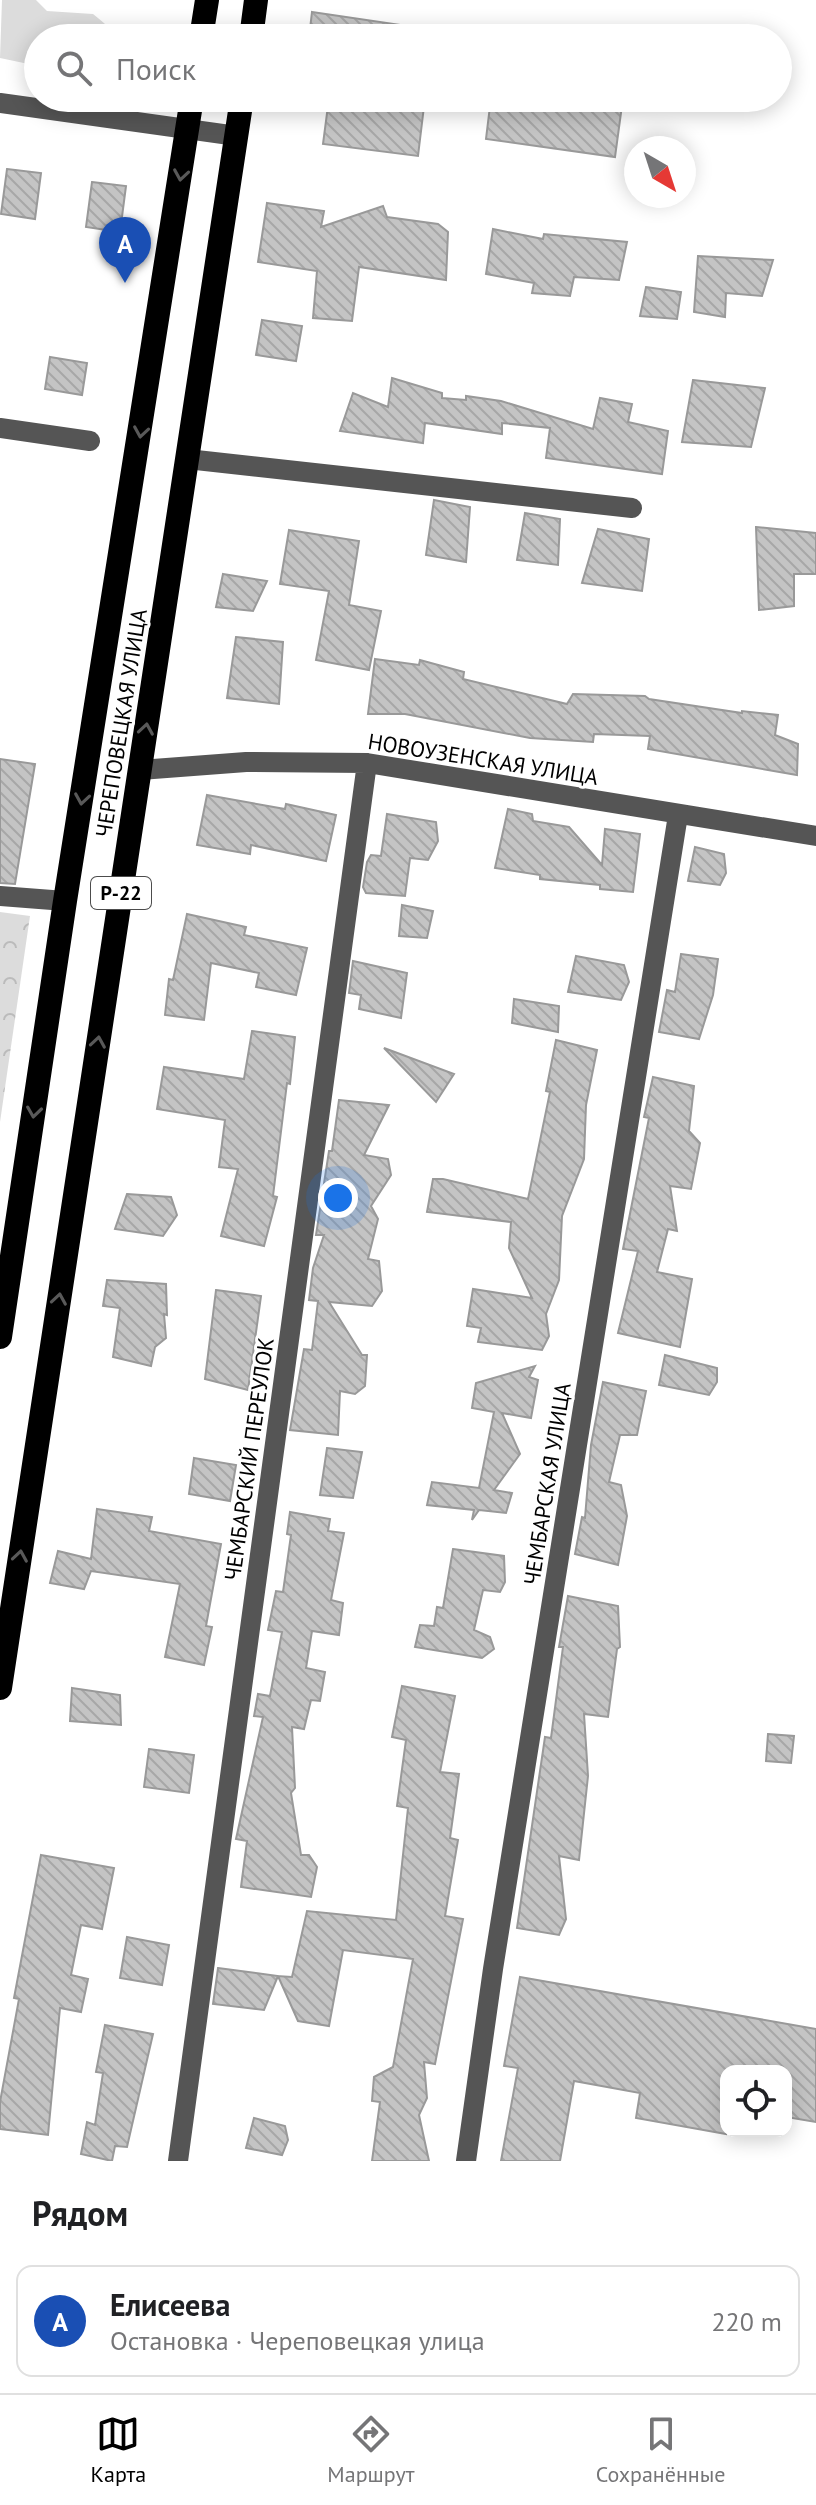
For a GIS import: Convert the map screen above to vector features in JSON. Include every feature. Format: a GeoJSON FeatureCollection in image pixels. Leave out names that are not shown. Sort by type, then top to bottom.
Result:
{"type":"FeatureCollection","features":[{"type":"Feature","properties":{"kind":"highway"},"geometry":{"type":"LineString","coordinates":[[203,24],[207,0]]}},
{"type":"Feature","properties":{"kind":"highway"},"geometry":{"type":"LineString","coordinates":[[253,24],[256,0]]}},
{"type":"Feature","properties":{"kind":"highway","name":"ЧЕРЕПОВЕЦКАЯ УЛИЦА"},"geometry":{"type":"LineString","coordinates":[[0,1337],[5,1269],[190,112]]}},
{"type":"Feature","properties":{"kind":"highway","name":"ЧЕРЕПОВЕЦКАЯ УЛИЦА"},"geometry":{"type":"LineString","coordinates":[[0,1688],[240,112]]}},
{"type":"Feature","properties":{"kind":"street"},"geometry":{"type":"LineString","coordinates":[[0,103],[24,106]]}},
{"type":"Feature","properties":{"kind":"street"},"geometry":{"type":"LineString","coordinates":[[65,112],[237,136]]}},
{"type":"Feature","properties":{"kind":"street"},"geometry":{"type":"LineString","coordinates":[[0,428],[90,441]]}},
{"type":"Feature","properties":{"kind":"street"},"geometry":{"type":"LineString","coordinates":[[187,459],[632,508]]}},
{"type":"Feature","properties":{"kind":"street","name":"НОВОУЗЕНСКАЯ УЛИЦА"},"geometry":{"type":"LineString","coordinates":[[140,770],[246,762],[367,763],[816,836]]}},
{"type":"Feature","properties":{"kind":"street","name":"ЧЕМБАРСКИЙ ПЕРЕУЛОК"},"geometry":{"type":"LineString","coordinates":[[178,2161],[367,763]]}},
{"type":"Feature","properties":{"kind":"street","name":"ЧЕМБАРСКАЯ УЛИЦА"},"geometry":{"type":"LineString","coordinates":[[466,2161],[495,1953],[678,815]]}},
{"type":"Feature","properties":{"kind":"street"},"geometry":{"type":"LineString","coordinates":[[0,896],[65,901]]}},
{"type":"Feature","properties":{"kind":"green space"},"geometry":{"type":"Polygon","coordinates":[[[2,0],[36,0],[47,11],[93,14],[105,24],[24,24],[24,63],[0,58],[2,0]]]}},
{"type":"Feature","properties":{"kind":"green space"},"geometry":{"type":"Polygon","coordinates":[[[0,912],[30,916],[0,1122],[0,912]]]}},
{"type":"Feature","properties":{"kind":"building"},"geometry":{"type":"Polygon","coordinates":[[[312,12],[394,24],[311,24],[312,12]]]}},
{"type":"Feature","properties":{"kind":"building"},"geometry":{"type":"Polygon","coordinates":[[[327,112],[423,112],[418,156],[323,144],[327,112]]]}},
{"type":"Feature","properties":{"kind":"building"},"geometry":{"type":"Polygon","coordinates":[[[489,112],[621,112],[615,157],[486,139],[489,112]]]}},
{"type":"Feature","properties":{"kind":"building"},"geometry":{"type":"Polygon","coordinates":[[[7,169],[41,173],[35,219],[1,214],[7,169]]]}},
{"type":"Feature","properties":{"kind":"building"},"geometry":{"type":"Polygon","coordinates":[[[92,182],[126,186],[120,232],[86,227],[92,182]]]}},
{"type":"Feature","properties":{"kind":"building"},"geometry":{"type":"Polygon","coordinates":[[[267,203],[324,211],[321,227],[383,206],[387,217],[438,224],[448,232],[446,280],[359,267],[352,321],[313,318],[317,271],[258,262],[267,203]]]}},
{"type":"Feature","properties":{"kind":"building"},"geometry":{"type":"Polygon","coordinates":[[[493,229],[543,239],[544,234],[627,242],[619,280],[574,277],[570,296],[532,293],[534,283],[486,274],[493,229]]]}},
{"type":"Feature","properties":{"kind":"building"},"geometry":{"type":"Polygon","coordinates":[[[698,256],[773,260],[762,296],[726,293],[725,317],[694,312],[698,256]]]}},
{"type":"Feature","properties":{"kind":"building"},"geometry":{"type":"Polygon","coordinates":[[[646,287],[681,292],[677,319],[640,316],[646,287]]]}},
{"type":"Feature","properties":{"kind":"building"},"geometry":{"type":"Polygon","coordinates":[[[262,320],[302,326],[296,361],[256,355],[262,320]]]}},
{"type":"Feature","properties":{"kind":"building"},"geometry":{"type":"Polygon","coordinates":[[[50,357],[87,363],[82,395],[45,389],[50,357]]]}},
{"type":"Feature","properties":{"kind":"building"},"geometry":{"type":"Polygon","coordinates":[[[392,378],[442,393],[442,398],[466,400],[466,396],[501,401],[593,429],[600,398],[632,404],[628,422],[668,431],[662,474],[546,458],[550,428],[502,423],[502,434],[425,423],[423,443],[340,431],[353,393],[388,407],[392,378]]]}},
{"type":"Feature","properties":{"kind":"building"},"geometry":{"type":"Polygon","coordinates":[[[693,380],[765,388],[751,447],[682,442],[693,380]]]}},
{"type":"Feature","properties":{"kind":"building"},"geometry":{"type":"Polygon","coordinates":[[[434,500],[470,507],[466,562],[426,555],[434,500]]]}},
{"type":"Feature","properties":{"kind":"building"},"geometry":{"type":"Polygon","coordinates":[[[525,513],[560,519],[558,565],[517,560],[525,513]]]}},
{"type":"Feature","properties":{"kind":"building"},"geometry":{"type":"Polygon","coordinates":[[[756,527],[816,533],[816,574],[794,574],[794,606],[759,610],[756,527]]]}},
{"type":"Feature","properties":{"kind":"building"},"geometry":{"type":"Polygon","coordinates":[[[598,529],[649,539],[642,591],[582,583],[598,529]]]}},
{"type":"Feature","properties":{"kind":"building"},"geometry":{"type":"Polygon","coordinates":[[[289,530],[359,541],[349,605],[381,611],[369,670],[316,660],[329,591],[280,584],[289,530]]]}},
{"type":"Feature","properties":{"kind":"building"},"geometry":{"type":"Polygon","coordinates":[[[223,574],[267,581],[253,611],[216,607],[223,574]]]}},
{"type":"Feature","properties":{"kind":"building"},"geometry":{"type":"Polygon","coordinates":[[[236,637],[283,642],[279,704],[227,698],[236,637]]]}},
{"type":"Feature","properties":{"kind":"building"},"geometry":{"type":"Polygon","coordinates":[[[375,659],[419,665],[420,660],[464,672],[463,679],[567,704],[573,694],[645,696],[742,713],[778,715],[775,735],[798,744],[797,775],[648,749],[650,736],[594,734],[593,742],[530,738],[405,714],[368,714],[375,659]]]}},
{"type":"Feature","properties":{"kind":"building"},"geometry":{"type":"Polygon","coordinates":[[[0,759],[35,764],[15,884],[0,883],[0,759]]]}},
{"type":"Feature","properties":{"kind":"building"},"geometry":{"type":"Polygon","coordinates":[[[207,795],[285,809],[286,804],[336,815],[326,861],[251,845],[250,854],[197,845],[207,795]]]}},
{"type":"Feature","properties":{"kind":"building"},"geometry":{"type":"Polygon","coordinates":[[[508,809],[532,814],[533,821],[569,827],[602,865],[605,829],[640,834],[633,892],[540,879],[540,875],[495,868],[508,809]]]}},
{"type":"Feature","properties":{"kind":"building"},"geometry":{"type":"Polygon","coordinates":[[[387,814],[436,822],[438,841],[428,860],[410,858],[405,896],[366,893],[363,887],[371,855],[381,856],[387,814]]]}},
{"type":"Feature","properties":{"kind":"building"},"geometry":{"type":"Polygon","coordinates":[[[695,847],[724,854],[726,873],[720,885],[688,881],[695,847]]]}},
{"type":"Feature","properties":{"kind":"building"},"geometry":{"type":"Polygon","coordinates":[[[402,905],[433,911],[427,938],[399,936],[402,905]]]}},
{"type":"Feature","properties":{"kind":"building"},"geometry":{"type":"Polygon","coordinates":[[[187,914],[246,927],[244,935],[307,948],[296,995],[256,987],[259,973],[211,963],[204,1020],[165,1015],[169,979],[173,980],[187,914]]]}},
{"type":"Feature","properties":{"kind":"building"},"geometry":{"type":"Polygon","coordinates":[[[681,954],[718,959],[713,995],[699,1039],[659,1032],[667,990],[675,992],[681,954]]]}},
{"type":"Feature","properties":{"kind":"building"},"geometry":{"type":"Polygon","coordinates":[[[576,956],[624,965],[629,982],[621,1000],[568,992],[576,956]]]}},
{"type":"Feature","properties":{"kind":"building"},"geometry":{"type":"Polygon","coordinates":[[[353,961],[407,973],[401,1018],[359,1009],[361,995],[349,993],[353,961]]]}},
{"type":"Feature","properties":{"kind":"building"},"geometry":{"type":"Polygon","coordinates":[[[514,999],[559,1006],[558,1032],[512,1023],[514,999]]]}},
{"type":"Feature","properties":{"kind":"building"},"geometry":{"type":"Polygon","coordinates":[[[252,1031],[295,1037],[273,1196],[277,1197],[264,1246],[221,1236],[238,1169],[219,1167],[225,1120],[157,1109],[164,1067],[244,1079],[252,1031]]]}},
{"type":"Feature","properties":{"kind":"building"},"geometry":{"type":"Polygon","coordinates":[[[556,1040],[597,1050],[586,1105],[584,1159],[562,1216],[559,1280],[546,1314],[549,1336],[542,1350],[478,1342],[481,1328],[467,1326],[473,1289],[532,1298],[509,1248],[511,1222],[427,1212],[433,1179],[528,1199],[550,1092],[546,1091],[556,1040]]]}},
{"type":"Feature","properties":{"kind":"building"},"geometry":{"type":"Polygon","coordinates":[[[384,1048],[454,1074],[436,1102],[384,1048]]]}},
{"type":"Feature","properties":{"kind":"building"},"geometry":{"type":"Polygon","coordinates":[[[653,1077],[694,1086],[689,1131],[700,1143],[691,1189],[670,1186],[677,1231],[668,1229],[657,1272],[692,1279],[680,1347],[618,1333],[638,1251],[623,1249],[649,1118],[644,1117],[653,1077]]]}},
{"type":"Feature","properties":{"kind":"building"},"geometry":{"type":"Polygon","coordinates":[[[339,1100],[389,1105],[364,1155],[388,1159],[391,1175],[371,1206],[378,1219],[368,1259],[379,1261],[382,1291],[372,1306],[329,1302],[362,1355],[367,1355],[365,1386],[355,1394],[340,1391],[338,1435],[290,1430],[304,1349],[312,1350],[318,1301],[309,1300],[313,1268],[324,1235],[316,1235],[339,1100]]]}},
{"type":"Feature","properties":{"kind":"building"},"geometry":{"type":"Polygon","coordinates":[[[127,1194],[171,1197],[177,1215],[163,1236],[115,1229],[127,1194]]]}},
{"type":"Feature","properties":{"kind":"building"},"geometry":{"type":"Polygon","coordinates":[[[107,1280],[166,1284],[166,1338],[155,1347],[151,1366],[113,1357],[120,1308],[103,1306],[107,1280]]]}},
{"type":"Feature","properties":{"kind":"building"},"geometry":{"type":"Polygon","coordinates":[[[216,1290],[261,1296],[248,1390],[205,1379],[216,1290]]]}},
{"type":"Feature","properties":{"kind":"building"},"geometry":{"type":"Polygon","coordinates":[[[665,1355],[717,1368],[717,1382],[709,1395],[659,1385],[665,1355]]]}},
{"type":"Feature","properties":{"kind":"building"},"geometry":{"type":"Polygon","coordinates":[[[535,1366],[529,1377],[538,1380],[531,1418],[502,1413],[520,1454],[494,1490],[512,1493],[506,1513],[479,1510],[472,1520],[474,1510],[427,1505],[432,1482],[479,1488],[494,1412],[472,1408],[476,1383],[535,1366]]]}},
{"type":"Feature","properties":{"kind":"building"},"geometry":{"type":"Polygon","coordinates":[[[603,1382],[646,1391],[637,1435],[620,1435],[609,1482],[621,1485],[627,1516],[618,1565],[575,1554],[582,1517],[585,1518],[591,1445],[603,1382]]]}},
{"type":"Feature","properties":{"kind":"building"},"geometry":{"type":"Polygon","coordinates":[[[327,1448],[362,1452],[353,1498],[320,1495],[327,1448]]]}},
{"type":"Feature","properties":{"kind":"building"},"geometry":{"type":"Polygon","coordinates":[[[194,1458],[236,1465],[230,1501],[189,1494],[194,1458]]]}},
{"type":"Feature","properties":{"kind":"building"},"geometry":{"type":"Polygon","coordinates":[[[97,1509],[152,1517],[149,1531],[221,1544],[206,1626],[212,1627],[204,1665],[165,1657],[180,1584],[91,1571],[84,1589],[50,1583],[58,1551],[91,1559],[97,1509]]]}},
{"type":"Feature","properties":{"kind":"building"},"geometry":{"type":"Polygon","coordinates":[[[290,1512],[330,1519],[328,1531],[344,1533],[331,1600],[343,1603],[339,1635],[312,1631],[306,1668],[325,1672],[320,1701],[311,1700],[304,1729],[292,1727],[295,1788],[291,1793],[301,1855],[309,1855],[317,1867],[311,1897],[241,1887],[247,1841],[236,1839],[263,1717],[254,1716],[258,1694],[270,1696],[282,1632],[268,1630],[276,1591],[283,1592],[291,1535],[287,1534],[290,1512]]]}},
{"type":"Feature","properties":{"kind":"building"},"geometry":{"type":"Polygon","coordinates":[[[453,1549],[504,1556],[505,1582],[500,1592],[483,1590],[474,1630],[490,1637],[494,1649],[482,1658],[415,1647],[420,1625],[434,1626],[437,1607],[443,1608],[453,1549]]]}},
{"type":"Feature","properties":{"kind":"building"},"geometry":{"type":"Polygon","coordinates":[[[568,1596],[618,1606],[620,1647],[617,1649],[608,1717],[584,1714],[588,1776],[579,1860],[559,1856],[566,1919],[559,1935],[517,1928],[545,1737],[551,1738],[563,1647],[559,1647],[568,1596]]]}},
{"type":"Feature","properties":{"kind":"building"},"geometry":{"type":"Polygon","coordinates":[[[402,1686],[455,1696],[440,1772],[459,1774],[450,1838],[458,1840],[445,1916],[463,1919],[435,2064],[424,2062],[427,2098],[419,2115],[429,2161],[372,2161],[380,2102],[372,2101],[374,2077],[393,2067],[413,1959],[343,1950],[329,2026],[298,2021],[278,1976],[292,1977],[307,1911],[396,1920],[408,1808],[397,1806],[406,1740],[392,1737],[402,1686]]]}},
{"type":"Feature","properties":{"kind":"building"},"geometry":{"type":"Polygon","coordinates":[[[72,1688],[120,1695],[121,1725],[70,1721],[72,1688]]]}},
{"type":"Feature","properties":{"kind":"building"},"geometry":{"type":"Polygon","coordinates":[[[768,1734],[794,1736],[791,1763],[766,1761],[768,1734]]]}},
{"type":"Feature","properties":{"kind":"building"},"geometry":{"type":"Polygon","coordinates":[[[149,1749],[194,1755],[189,1793],[144,1787],[149,1749]]]}},
{"type":"Feature","properties":{"kind":"building"},"geometry":{"type":"Polygon","coordinates":[[[41,1855],[114,1868],[102,1929],[81,1925],[71,1975],[88,1979],[81,2012],[60,2008],[48,2135],[0,2129],[0,2102],[19,1999],[14,1998],[41,1855]]]}},
{"type":"Feature","properties":{"kind":"building"},"geometry":{"type":"Polygon","coordinates":[[[127,1937],[169,1945],[162,1985],[120,1978],[127,1937]]]}},
{"type":"Feature","properties":{"kind":"building"},"geometry":{"type":"Polygon","coordinates":[[[218,1968],[278,1976],[264,2010],[213,2004],[218,1968]]]}},
{"type":"Feature","properties":{"kind":"building"},"geometry":{"type":"Polygon","coordinates":[[[520,1977],[816,2029],[816,2122],[792,2118],[792,2065],[720,2065],[720,2133],[636,2118],[640,2093],[574,2081],[560,2161],[501,2161],[518,2068],[504,2066],[520,1977]]]}},
{"type":"Feature","properties":{"kind":"building"},"geometry":{"type":"Polygon","coordinates":[[[105,2025],[153,2034],[127,2147],[115,2146],[112,2161],[81,2154],[87,2122],[95,2125],[103,2073],[96,2072],[105,2025]]]}},
{"type":"Feature","properties":{"kind":"building"},"geometry":{"type":"Polygon","coordinates":[[[254,2118],[285,2126],[288,2140],[282,2155],[246,2148],[254,2118]]]}},
{"type":"Feature","properties":{"kind":"place","name":"Елисеева"},"geometry":{"type":"Point","coordinates":[125,283]}}]}
